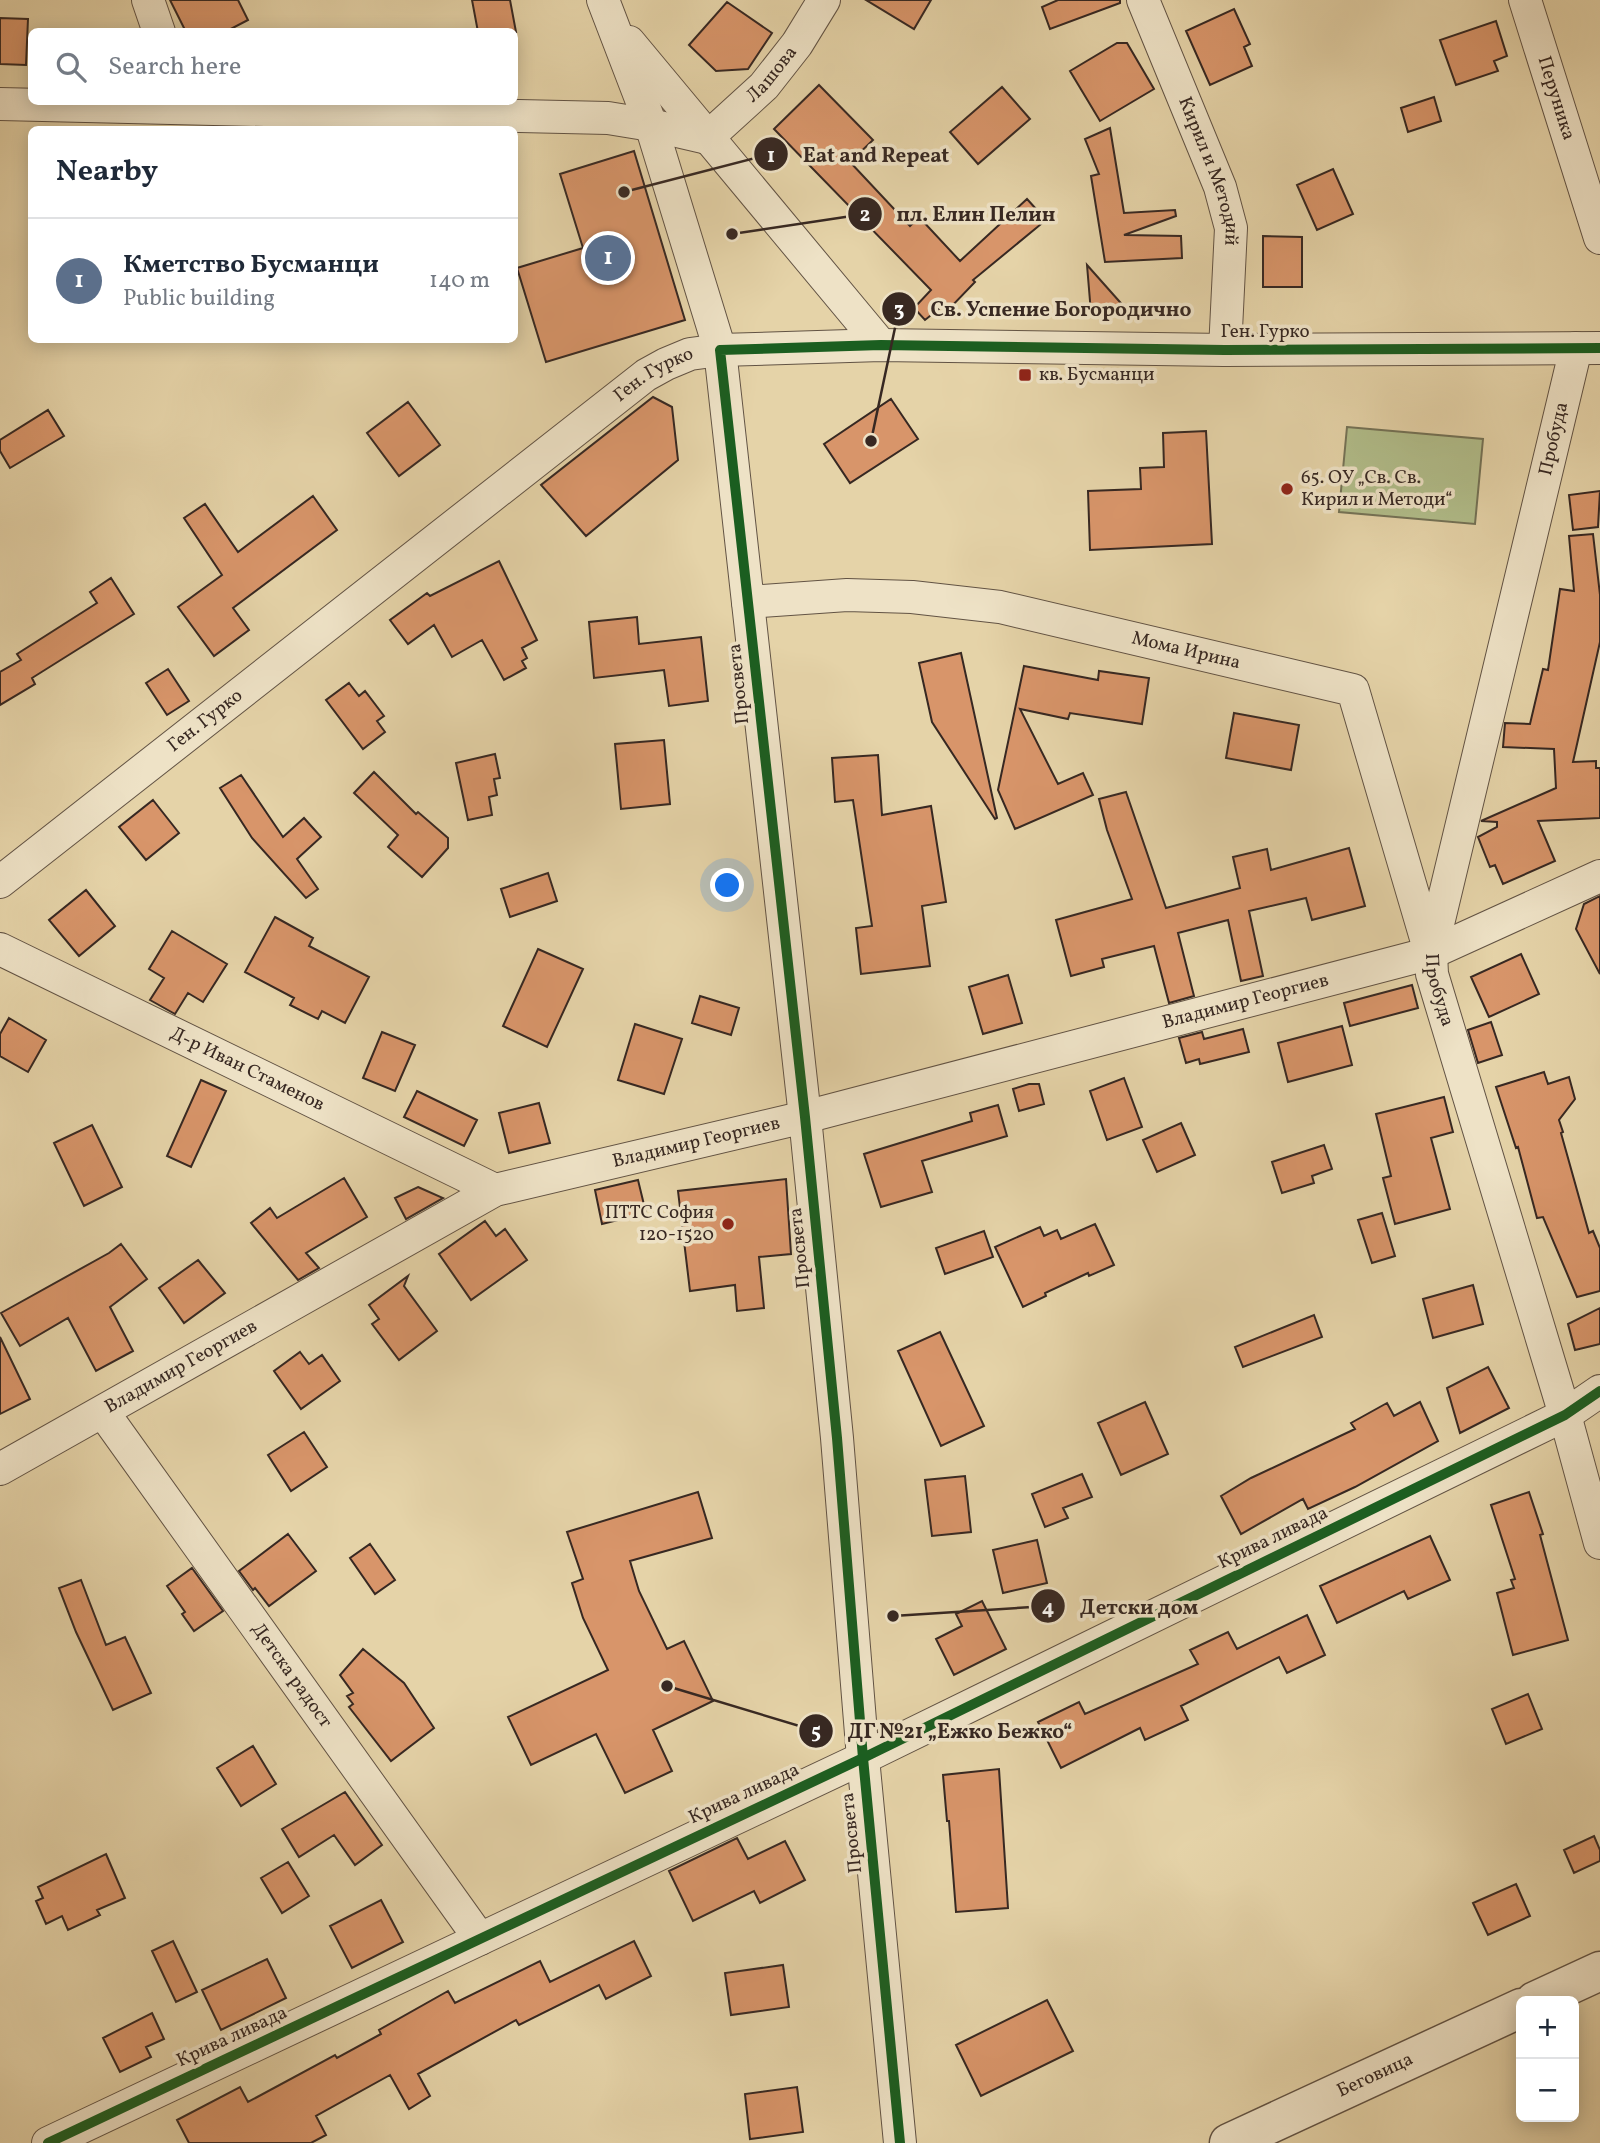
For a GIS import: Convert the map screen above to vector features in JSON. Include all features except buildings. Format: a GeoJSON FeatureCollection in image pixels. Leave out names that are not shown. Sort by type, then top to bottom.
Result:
{"type":"FeatureCollection","features":[{"type":"Feature","properties":{"kind":"street"},"geometry":{"type":"LineString","coordinates":[[148,0],[158,28]]}},
{"type":"Feature","properties":{"kind":"street","name":"Лашова"},"geometry":{"type":"LineString","coordinates":[[708,138],[764,86],[797,44],[824,0]]}},
{"type":"Feature","properties":{"kind":"street","name":"Кирил и Методий"},"geometry":{"type":"LineString","coordinates":[[1143,0],[1220,187],[1231,228],[1225,349]]}},
{"type":"Feature","properties":{"kind":"street","name":"Перуника"},"geometry":{"type":"LineString","coordinates":[[1525,0],[1600,238]]}},
{"type":"Feature","properties":{"kind":"street"},"geometry":{"type":"LineString","coordinates":[[607,10],[708,138],[881,345]]}},
{"type":"Feature","properties":{"kind":"street","name":"Просвета"},"geometry":{"type":"LineString","coordinates":[[607,10],[651,125],[720,351],[805,1117],[837,1438],[863,1758],[900,2143]]}},
{"type":"Feature","properties":{"kind":"street"},"geometry":{"type":"LineString","coordinates":[[0,104],[28,104]]}},
{"type":"Feature","properties":{"kind":"street"},"geometry":{"type":"LineString","coordinates":[[185,105],[608,118],[708,138]]}},
{"type":"Feature","properties":{"kind":"street","name":"Ген. Гурко"},"geometry":{"type":"LineString","coordinates":[[0,882],[646,375],[690,354],[881,345],[1225,349],[1588,348]]}},
{"type":"Feature","properties":{"kind":"street","name":"Пробуда"},"geometry":{"type":"LineString","coordinates":[[1588,348],[1431,953],[1432,975],[1565,1415],[1600,1543]]}},
{"type":"Feature","properties":{"kind":"street","name":"Мома Ирина"},"geometry":{"type":"LineString","coordinates":[[748,602],[847,595],[912,597],[1000,607],[1353,690],[1431,953]]}},
{"type":"Feature","properties":{"kind":"street","name":"Владимир Георгиев"},"geometry":{"type":"LineString","coordinates":[[0,1469],[495,1190],[805,1117],[1431,953],[1600,876]]}},
{"type":"Feature","properties":{"kind":"street","name":"Д-р Иван Стаменов"},"geometry":{"type":"LineString","coordinates":[[0,949],[495,1190]]}},
{"type":"Feature","properties":{"kind":"street","name":"Крива ливада"},"geometry":{"type":"LineString","coordinates":[[48,2143],[863,1758],[1565,1415],[1600,1391]]}},
{"type":"Feature","properties":{"kind":"street","name":"Детска радост"},"geometry":{"type":"LineString","coordinates":[[103,1412],[480,1939]]}},
{"type":"Feature","properties":{"kind":"street"},"geometry":{"type":"LineString","coordinates":[[1546,1996],[1600,1971]]}},
{"type":"Feature","properties":{"kind":"street","name":"Беговица"},"geometry":{"type":"LineString","coordinates":[[1229,2143],[1516,2010]]}},
{"type":"Feature","properties":{"kind":"green space"},"geometry":{"type":"Polygon","coordinates":[[[1347,427],[1483,439],[1475,524],[1339,512],[1347,427]]]}},
{"type":"Feature","properties":{"kind":"cycle path"},"geometry":{"type":"LineString","coordinates":[[900,2143],[863,1758],[837,1438],[805,1117],[720,350],[881,345],[1225,350],[1600,348]]}},
{"type":"Feature","properties":{"kind":"cycle path"},"geometry":{"type":"LineString","coordinates":[[48,2143],[863,1758],[1565,1415],[1600,1391]]}},
{"type":"Feature","properties":{"kind":"place","name":"Eat and Repeat"},"geometry":{"type":"Point","coordinates":[624,192]}},
{"type":"Feature","properties":{"kind":"place","name":"пл. Елин Пелин"},"geometry":{"type":"Point","coordinates":[732,234]}},
{"type":"Feature","properties":{"kind":"place","name":"Кметство Бусманци"},"geometry":{"type":"Point","coordinates":[608,258]}},
{"type":"Feature","properties":{"kind":"place","name":"кв. Бусманци"},"geometry":{"type":"Point","coordinates":[1025,375]}},
{"type":"Feature","properties":{"kind":"place","name":"Св. Успение Богородично"},"geometry":{"type":"Point","coordinates":[871,441]}},
{"type":"Feature","properties":{"kind":"place","name":"65. ОУ „Св. Св. Кирил и Методи“"},"geometry":{"type":"Point","coordinates":[1287,489]}},
{"type":"Feature","properties":{"kind":"place","name":"ПТТС София 120-1520"},"geometry":{"type":"Point","coordinates":[728,1224]}},
{"type":"Feature","properties":{"kind":"place","name":"Детски дом"},"geometry":{"type":"Point","coordinates":[893,1616]}},
{"type":"Feature","properties":{"kind":"place","name":"ДГ №21 „Ежко Бежко“"},"geometry":{"type":"Point","coordinates":[667,1686]}}]}
